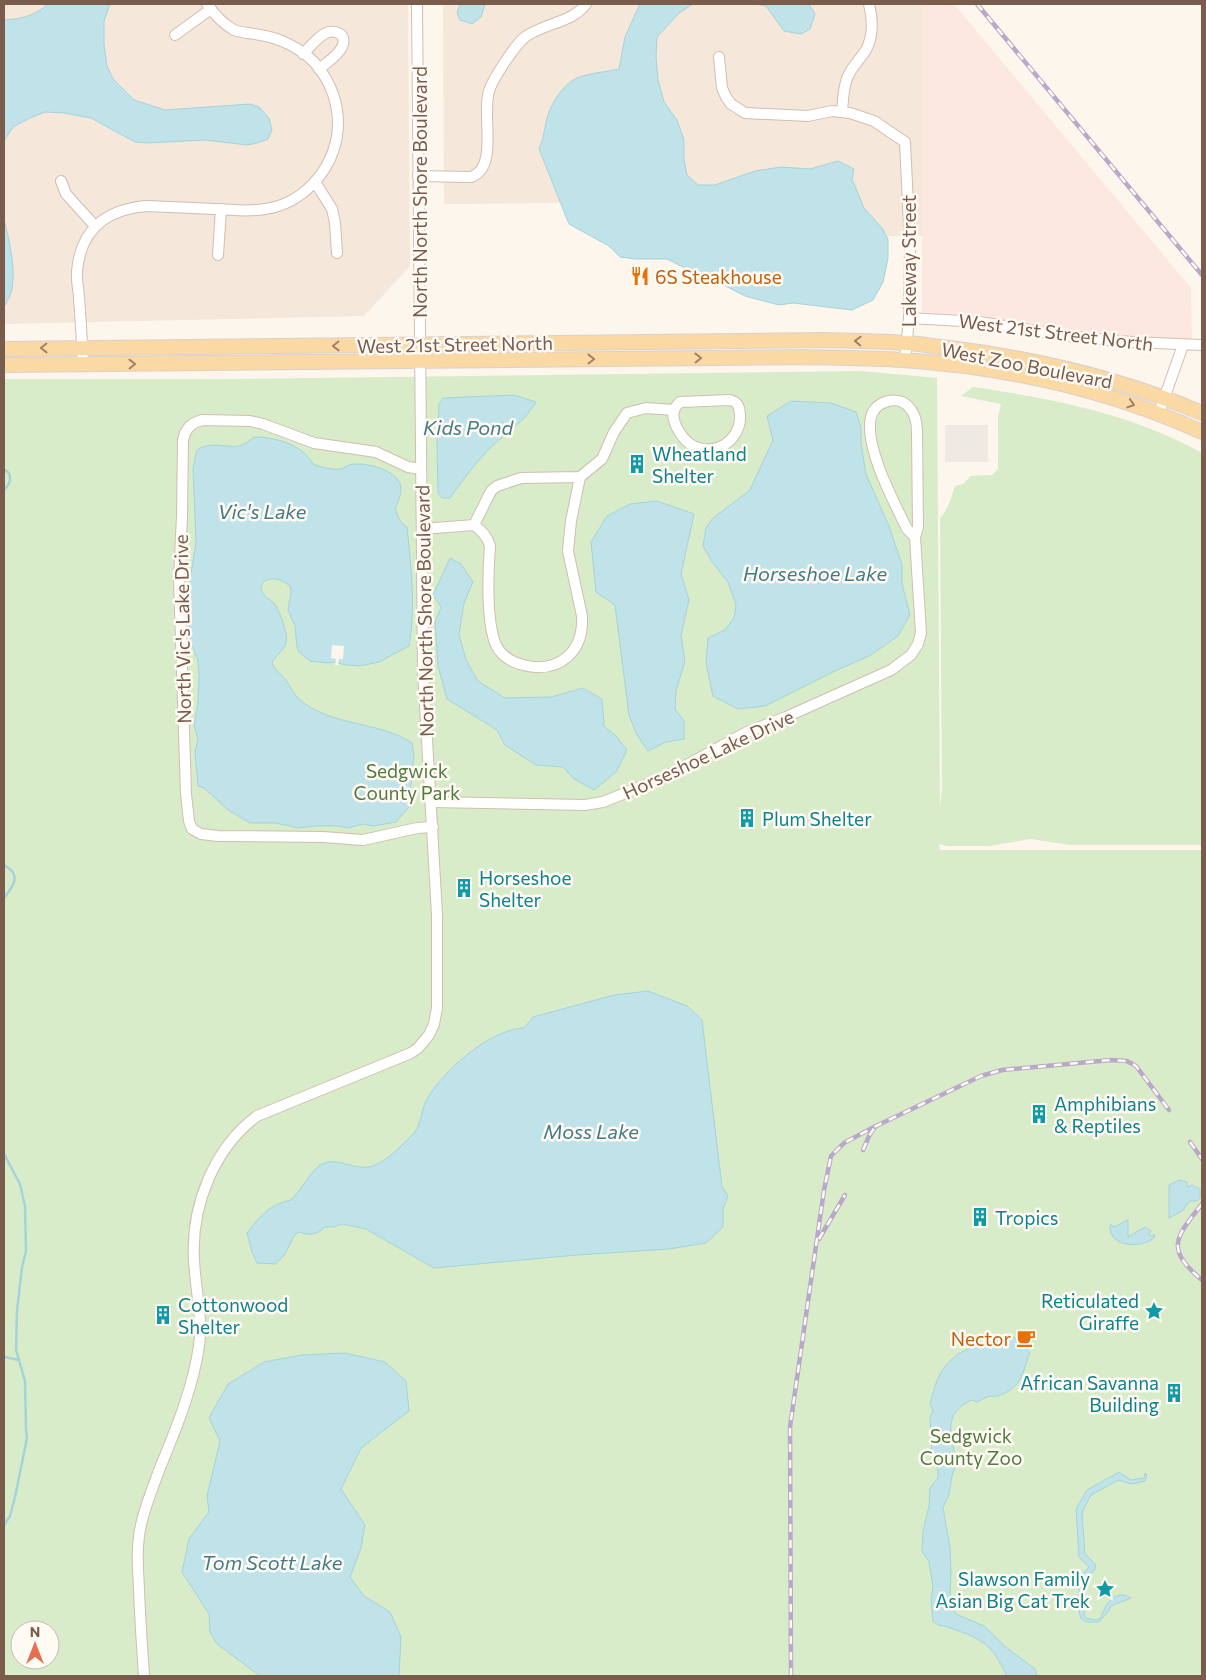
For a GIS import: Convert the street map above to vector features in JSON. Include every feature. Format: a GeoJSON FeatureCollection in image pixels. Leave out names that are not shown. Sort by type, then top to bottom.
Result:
{"type":"FeatureCollection","features":[{"type":"Feature","properties":{"kind":"main road","name":"West 21st Street North"},"geometry":{"type":"LineString","coordinates":[[5,349],[816,340],[907,343]]}},
{"type":"Feature","properties":{"kind":"main road","name":"West Zoo Boulevard"},"geometry":{"type":"LineString","coordinates":[[907,343],[983,352],[1114,380],[1165,397],[1202,413]]}},
{"type":"Feature","properties":{"kind":"main road","name":"West 21st Street North"},"geometry":{"type":"LineString","coordinates":[[5,365],[804,357],[905,360]]}},
{"type":"Feature","properties":{"kind":"main road","name":"West Zoo Boulevard"},"geometry":{"type":"LineString","coordinates":[[905,360],[994,371],[1094,392],[1159,413],[1202,432]]}},
{"type":"Feature","properties":{"kind":"street","name":"North North Shore Boulevard"},"geometry":{"type":"LineString","coordinates":[[144,1676],[137,1558],[139,1536],[147,1504],[181,1416],[199,1346],[194,1241],[199,1212],[207,1185],[217,1162],[229,1142],[257,1116],[404,1057],[418,1048],[429,1035],[434,1024],[437,1008],[437,915],[423,670],[417,4]]}},
{"type":"Feature","properties":{"kind":"street"},"geometry":{"type":"LineString","coordinates":[[418,176],[471,177],[478,175],[487,157],[487,98],[490,87],[515,48],[525,37],[537,30],[573,16],[586,4]]}},
{"type":"Feature","properties":{"kind":"street"},"geometry":{"type":"LineString","coordinates":[[719,56],[722,88],[726,97],[737,109],[745,113],[808,116],[832,111],[842,112],[845,83],[848,75],[870,40],[872,20],[869,4]]}},
{"type":"Feature","properties":{"kind":"street"},"geometry":{"type":"LineString","coordinates":[[83,364],[77,274],[83,244],[95,226],[119,211],[133,207],[247,211],[278,206],[300,194],[315,182],[324,170],[336,142],[337,107],[332,91],[319,69],[303,54],[280,40],[236,30],[214,14],[209,6],[175,35]]}},
{"type":"Feature","properties":{"kind":"street"},"geometry":{"type":"LineString","coordinates":[[303,54],[325,33],[335,31],[340,33],[343,38],[342,47],[319,69]]}},
{"type":"Feature","properties":{"kind":"street","name":"Lakeway Street"},"geometry":{"type":"LineString","coordinates":[[842,112],[874,121],[905,142],[910,247],[909,318],[905,360]]}},
{"type":"Feature","properties":{"kind":"street"},"geometry":{"type":"LineString","coordinates":[[61,180],[66,194],[95,226]]}},
{"type":"Feature","properties":{"kind":"street"},"geometry":{"type":"LineString","coordinates":[[315,182],[332,209],[337,253]]}},
{"type":"Feature","properties":{"kind":"street"},"geometry":{"type":"LineString","coordinates":[[218,255],[221,210]]}},
{"type":"Feature","properties":{"kind":"street","name":"West 21st Street North"},"geometry":{"type":"LineString","coordinates":[[909,318],[980,322],[1075,337],[1202,345]]}},
{"type":"Feature","properties":{"kind":"street"},"geometry":{"type":"LineString","coordinates":[[1159,413],[1183,345]]}},
{"type":"Feature","properties":{"kind":"street"},"geometry":{"type":"LineString","coordinates":[[730,400],[739,405],[740,424],[737,433],[726,444],[703,449],[688,443],[683,437],[673,416],[674,410],[680,402],[730,400]]}},
{"type":"Feature","properties":{"kind":"street"},"geometry":{"type":"LineString","coordinates":[[891,400],[908,406],[913,412],[917,423],[918,528],[914,537],[907,529],[879,470],[873,443],[871,423],[874,410],[884,402],[891,400]]}},
{"type":"Feature","properties":{"kind":"street"},"geometry":{"type":"LineString","coordinates":[[474,524],[491,491],[497,486],[520,478],[580,477],[602,459],[614,432],[627,413],[646,408],[674,410]]}},
{"type":"Feature","properties":{"kind":"street","name":"North Vic's Lake Drive"},"geometry":{"type":"LineString","coordinates":[[421,469],[408,467],[376,452],[314,443],[250,421],[202,420],[194,423],[189,427],[183,440],[182,516],[178,578],[186,794],[189,821],[192,829],[201,834],[218,836],[323,837],[363,840],[417,828],[433,827]]}},
{"type":"Feature","properties":{"kind":"street"},"geometry":{"type":"LineString","coordinates":[[422,529],[474,524],[482,531],[488,538],[490,546],[489,605],[496,646],[503,655],[515,663],[550,667],[560,663],[576,647],[581,636],[582,616],[568,551],[571,521],[580,477]]}},
{"type":"Feature","properties":{"kind":"street","name":"Horseshoe Lake Drive"},"geometry":{"type":"LineString","coordinates":[[432,802],[575,805],[603,802],[663,778],[747,732],[786,718],[891,670],[911,655],[918,644],[921,633],[914,537]]}},
{"type":"Feature","properties":{"kind":"shaded area"},"geometry":{"type":"Polygon","coordinates":[[[4,4],[408,4],[410,266],[364,316],[4,324],[4,4]]]}},
{"type":"Feature","properties":{"kind":"shaded area"},"geometry":{"type":"Polygon","coordinates":[[[443,4],[922,4],[922,236],[762,237],[560,203],[444,204],[443,4]]]}},
{"type":"Feature","properties":{"kind":"shaded area"},"geometry":{"type":"Polygon","coordinates":[[[922,4],[954,4],[1191,288],[1192,339],[1090,334],[980,316],[922,312],[922,4]]]}},
{"type":"Feature","properties":{"kind":"shaded area"},"geometry":{"type":"Polygon","coordinates":[[[945,425],[988,425],[988,462],[945,462],[945,425]]]}},
{"type":"Feature","properties":{"kind":"green space","name":"Sedgwick County Park"},"geometry":{"type":"Polygon","coordinates":[[[861,371],[937,378],[940,809],[942,788],[940,518],[948,506],[955,486],[963,484],[971,476],[992,475],[998,469],[998,417],[1001,404],[961,396],[973,387],[1062,402],[1091,409],[1148,428],[1176,439],[1202,453],[1202,845],[1070,845],[1031,839],[989,846],[948,846],[939,844],[940,850],[1202,850],[1202,1676],[4,1676],[4,379],[242,379],[861,371]]]}},
{"type":"Feature","properties":{"kind":"water"},"geometry":{"type":"Polygon","coordinates":[[[48,4],[110,4],[104,21],[104,44],[107,66],[113,79],[134,100],[165,110],[250,104],[259,107],[269,118],[272,130],[268,139],[247,145],[205,140],[135,142],[91,118],[45,112],[13,127],[4,141],[4,20],[28,16],[48,4]]]}},
{"type":"Feature","properties":{"kind":"water"},"geometry":{"type":"Polygon","coordinates":[[[460,4],[485,4],[481,17],[472,24],[460,20],[457,13],[460,4]]]}},
{"type":"Feature","properties":{"kind":"water"},"geometry":{"type":"Polygon","coordinates":[[[640,4],[693,4],[679,13],[657,37],[656,56],[658,80],[664,102],[677,120],[684,140],[684,160],[687,175],[698,185],[715,185],[755,171],[781,167],[810,169],[838,161],[854,169],[852,179],[864,208],[882,228],[888,239],[888,258],[883,282],[873,300],[852,310],[793,303],[779,305],[745,296],[667,259],[620,257],[609,246],[569,224],[539,149],[547,118],[558,95],[572,81],[587,75],[619,69],[625,37],[640,4]]]}},
{"type":"Feature","properties":{"kind":"water"},"geometry":{"type":"Polygon","coordinates":[[[756,4],[809,4],[815,14],[810,29],[801,34],[784,31],[766,6],[756,4]]]}},
{"type":"Feature","properties":{"kind":"water"},"geometry":{"type":"Polygon","coordinates":[[[4,219],[12,256],[13,285],[4,307],[4,219]]]}},
{"type":"Feature","properties":{"kind":"water","name":"Kids Pond"},"geometry":{"type":"Polygon","coordinates":[[[514,395],[536,402],[521,421],[481,458],[450,498],[442,498],[438,493],[437,444],[439,404],[443,398],[514,395]]]}},
{"type":"Feature","properties":{"kind":"water","name":"Horseshoe Lake"},"geometry":{"type":"Polygon","coordinates":[[[791,401],[831,403],[856,412],[861,428],[861,443],[866,474],[889,526],[902,565],[902,584],[910,615],[898,636],[871,655],[765,706],[738,709],[713,696],[706,663],[708,638],[725,630],[734,618],[736,605],[728,582],[712,562],[703,546],[706,528],[712,519],[750,490],[773,440],[767,416],[791,401]]]}},
{"type":"Feature","properties":{"kind":"water","name":"Vic's Lake"},"geometry":{"type":"Polygon","coordinates":[[[254,437],[271,438],[287,443],[302,451],[313,464],[326,468],[340,469],[354,464],[376,467],[391,473],[400,483],[401,492],[395,509],[400,521],[407,527],[412,586],[409,646],[379,662],[360,666],[310,661],[299,652],[297,647],[295,626],[288,610],[290,586],[274,579],[263,582],[261,588],[264,595],[273,602],[278,610],[287,639],[282,651],[272,662],[297,697],[326,715],[385,731],[412,743],[414,754],[409,807],[396,822],[373,826],[363,824],[348,828],[316,826],[298,828],[276,823],[250,823],[228,810],[204,788],[198,786],[195,752],[198,739],[194,725],[198,704],[199,676],[198,661],[190,639],[188,594],[196,542],[193,468],[197,450],[210,445],[239,446],[254,437]]]}},
{"type":"Feature","properties":{"kind":"water","name":"Horseshoe Lake"},"geometry":{"type":"Polygon","coordinates":[[[657,501],[694,514],[681,574],[689,600],[681,636],[685,661],[676,691],[675,709],[684,721],[684,739],[666,742],[648,751],[636,733],[629,715],[615,605],[596,592],[591,542],[607,516],[630,504],[657,501]]]}},
{"type":"Feature","properties":{"kind":"water"},"geometry":{"type":"Polygon","coordinates":[[[450,558],[461,564],[473,582],[464,603],[459,634],[466,660],[478,681],[505,698],[551,697],[583,688],[602,699],[604,726],[616,736],[627,750],[616,772],[594,790],[574,779],[563,767],[536,765],[505,745],[497,730],[447,699],[438,666],[435,622],[441,607],[433,595],[450,558]]]}},
{"type":"Feature","properties":{"kind":"water","name":"Moss Lake"},"geometry":{"type":"Polygon","coordinates":[[[648,991],[687,1006],[702,1020],[722,1187],[728,1196],[723,1209],[723,1227],[706,1243],[669,1249],[434,1268],[366,1229],[342,1224],[334,1227],[325,1227],[313,1234],[299,1232],[294,1236],[285,1254],[276,1264],[257,1263],[247,1233],[261,1217],[271,1208],[291,1200],[320,1165],[338,1162],[368,1167],[387,1158],[414,1133],[420,1122],[426,1101],[443,1078],[455,1065],[482,1044],[511,1030],[524,1028],[533,1017],[614,995],[648,991]]]}},
{"type":"Feature","properties":{"kind":"water"},"geometry":{"type":"Polygon","coordinates":[[[1179,1180],[1187,1182],[1187,1187],[1192,1185],[1200,1189],[1200,1198],[1197,1201],[1190,1201],[1182,1211],[1169,1218],[1169,1185],[1179,1180]]]}},
{"type":"Feature","properties":{"kind":"water"},"geometry":{"type":"Polygon","coordinates":[[[1128,1220],[1128,1237],[1145,1227],[1151,1231],[1149,1234],[1153,1237],[1154,1234],[1155,1237],[1135,1245],[1115,1239],[1111,1233],[1111,1224],[1114,1227],[1128,1220]]]}},
{"type":"Feature","properties":{"kind":"water"},"geometry":{"type":"Polygon","coordinates":[[[1014,1337],[1030,1353],[1018,1383],[1001,1395],[989,1396],[977,1402],[972,1400],[957,1410],[953,1417],[951,1431],[955,1456],[958,1459],[952,1476],[949,1494],[943,1508],[950,1547],[951,1607],[956,1614],[984,1626],[1007,1648],[1035,1669],[1037,1676],[1007,1676],[996,1657],[986,1645],[971,1636],[939,1625],[933,1621],[931,1599],[933,1586],[929,1562],[922,1551],[923,1531],[929,1506],[930,1488],[938,1478],[935,1460],[932,1457],[930,1417],[933,1410],[930,1404],[938,1377],[947,1364],[963,1351],[982,1344],[1014,1337]]]}},
{"type":"Feature","properties":{"kind":"water","name":"Tom Scott Lake"},"geometry":{"type":"Polygon","coordinates":[[[345,1353],[385,1362],[406,1381],[409,1411],[361,1448],[341,1489],[365,1525],[361,1548],[350,1577],[364,1596],[390,1612],[401,1637],[399,1676],[260,1676],[217,1644],[210,1632],[209,1614],[182,1572],[189,1539],[209,1512],[207,1496],[220,1441],[209,1418],[228,1384],[264,1362],[302,1355],[345,1353]]]}},
{"type":"Feature","properties":{"kind":"water"},"geometry":{"type":"Polygon","coordinates":[[[1119,1472],[1131,1480],[1144,1478],[1145,1473],[1147,1475],[1145,1481],[1131,1484],[1118,1480],[1091,1495],[1083,1510],[1085,1554],[1096,1565],[1094,1571],[1084,1579],[1082,1597],[1085,1618],[1097,1620],[1101,1618],[1108,1603],[1120,1595],[1126,1595],[1131,1598],[1111,1606],[1099,1622],[1086,1622],[1081,1619],[1076,1599],[1079,1596],[1079,1578],[1089,1567],[1079,1557],[1076,1509],[1087,1490],[1119,1472]]]}},
{"type":"Feature","properties":{"kind":"pier"},"geometry":{"type":"Polygon","coordinates":[[[332,645],[344,646],[343,659],[339,659],[338,665],[335,665],[336,659],[331,658],[332,645]]]}},
{"type":"Feature","properties":{"kind":"waterway"},"geometry":{"type":"LineString","coordinates":[[4,469],[10,476],[8,485],[4,490]]}},
{"type":"Feature","properties":{"kind":"waterway"},"geometry":{"type":"LineString","coordinates":[[4,865],[15,876],[11,889],[4,898]]}},
{"type":"Feature","properties":{"kind":"waterway"},"geometry":{"type":"LineString","coordinates":[[4,1154],[20,1184],[25,1206],[26,1251],[22,1267],[17,1311],[16,1350],[25,1381],[27,1438],[10,1516],[4,1525]]}},
{"type":"Feature","properties":{"kind":"waterway"},"geometry":{"type":"LineString","coordinates":[[4,1357],[19,1360]]}},
{"type":"Feature","properties":{"kind":"railway"},"geometry":{"type":"LineString","coordinates":[[977,4],[1202,275]]}},
{"type":"Feature","properties":{"kind":"railway"},"geometry":{"type":"LineString","coordinates":[[791,1676],[790,1427],[824,1190],[831,1156],[844,1143],[874,1127],[981,1076],[1002,1070],[1111,1060],[1127,1061],[1136,1066],[1169,1110]]}},
{"type":"Feature","properties":{"kind":"railway"},"geometry":{"type":"LineString","coordinates":[[863,1150],[875,1127]]}},
{"type":"Feature","properties":{"kind":"railway"},"geometry":{"type":"LineString","coordinates":[[1190,1142],[1202,1159]]}},
{"type":"Feature","properties":{"kind":"railway"},"geometry":{"type":"LineString","coordinates":[[819,1239],[845,1195]]}},
{"type":"Feature","properties":{"kind":"railway"},"geometry":{"type":"LineString","coordinates":[[1202,1204],[1185,1226],[1178,1243],[1183,1260],[1202,1280]]}},
{"type":"Feature","properties":{"kind":"place","name":"6S Steakhouse"},"geometry":{"type":"Point","coordinates":[640,276]}},
{"type":"Feature","properties":{"kind":"place","name":"Wheatland Shelter"},"geometry":{"type":"Point","coordinates":[637,464]}},
{"type":"Feature","properties":{"kind":"place","name":"Plum Shelter"},"geometry":{"type":"Point","coordinates":[747,818]}},
{"type":"Feature","properties":{"kind":"place","name":"Horseshoe Shelter"},"geometry":{"type":"Point","coordinates":[464,888]}},
{"type":"Feature","properties":{"kind":"place","name":"Amphibians & Reptiles"},"geometry":{"type":"Point","coordinates":[1039,1114]}},
{"type":"Feature","properties":{"kind":"place","name":"Tropics"},"geometry":{"type":"Point","coordinates":[980,1217]}},
{"type":"Feature","properties":{"kind":"place","name":"Reticulated Giraffe"},"geometry":{"type":"Point","coordinates":[1154,1311]}},
{"type":"Feature","properties":{"kind":"place","name":"Cottonwood Shelter"},"geometry":{"type":"Point","coordinates":[163,1315]}},
{"type":"Feature","properties":{"kind":"place","name":"Nector"},"geometry":{"type":"Point","coordinates":[1026,1338]}},
{"type":"Feature","properties":{"kind":"place","name":"African Savanna Building"},"geometry":{"type":"Point","coordinates":[1174,1393]}},
{"type":"Feature","properties":{"kind":"place","name":"Slawson Family Asian Big Cat Trek"},"geometry":{"type":"Point","coordinates":[1105,1589]}},
{"type":"Feature","properties":{"kind":"park label","name":"Sedgwick County Zoo"},"geometry":{"type":"Point","coordinates":[971,1446]}}]}
